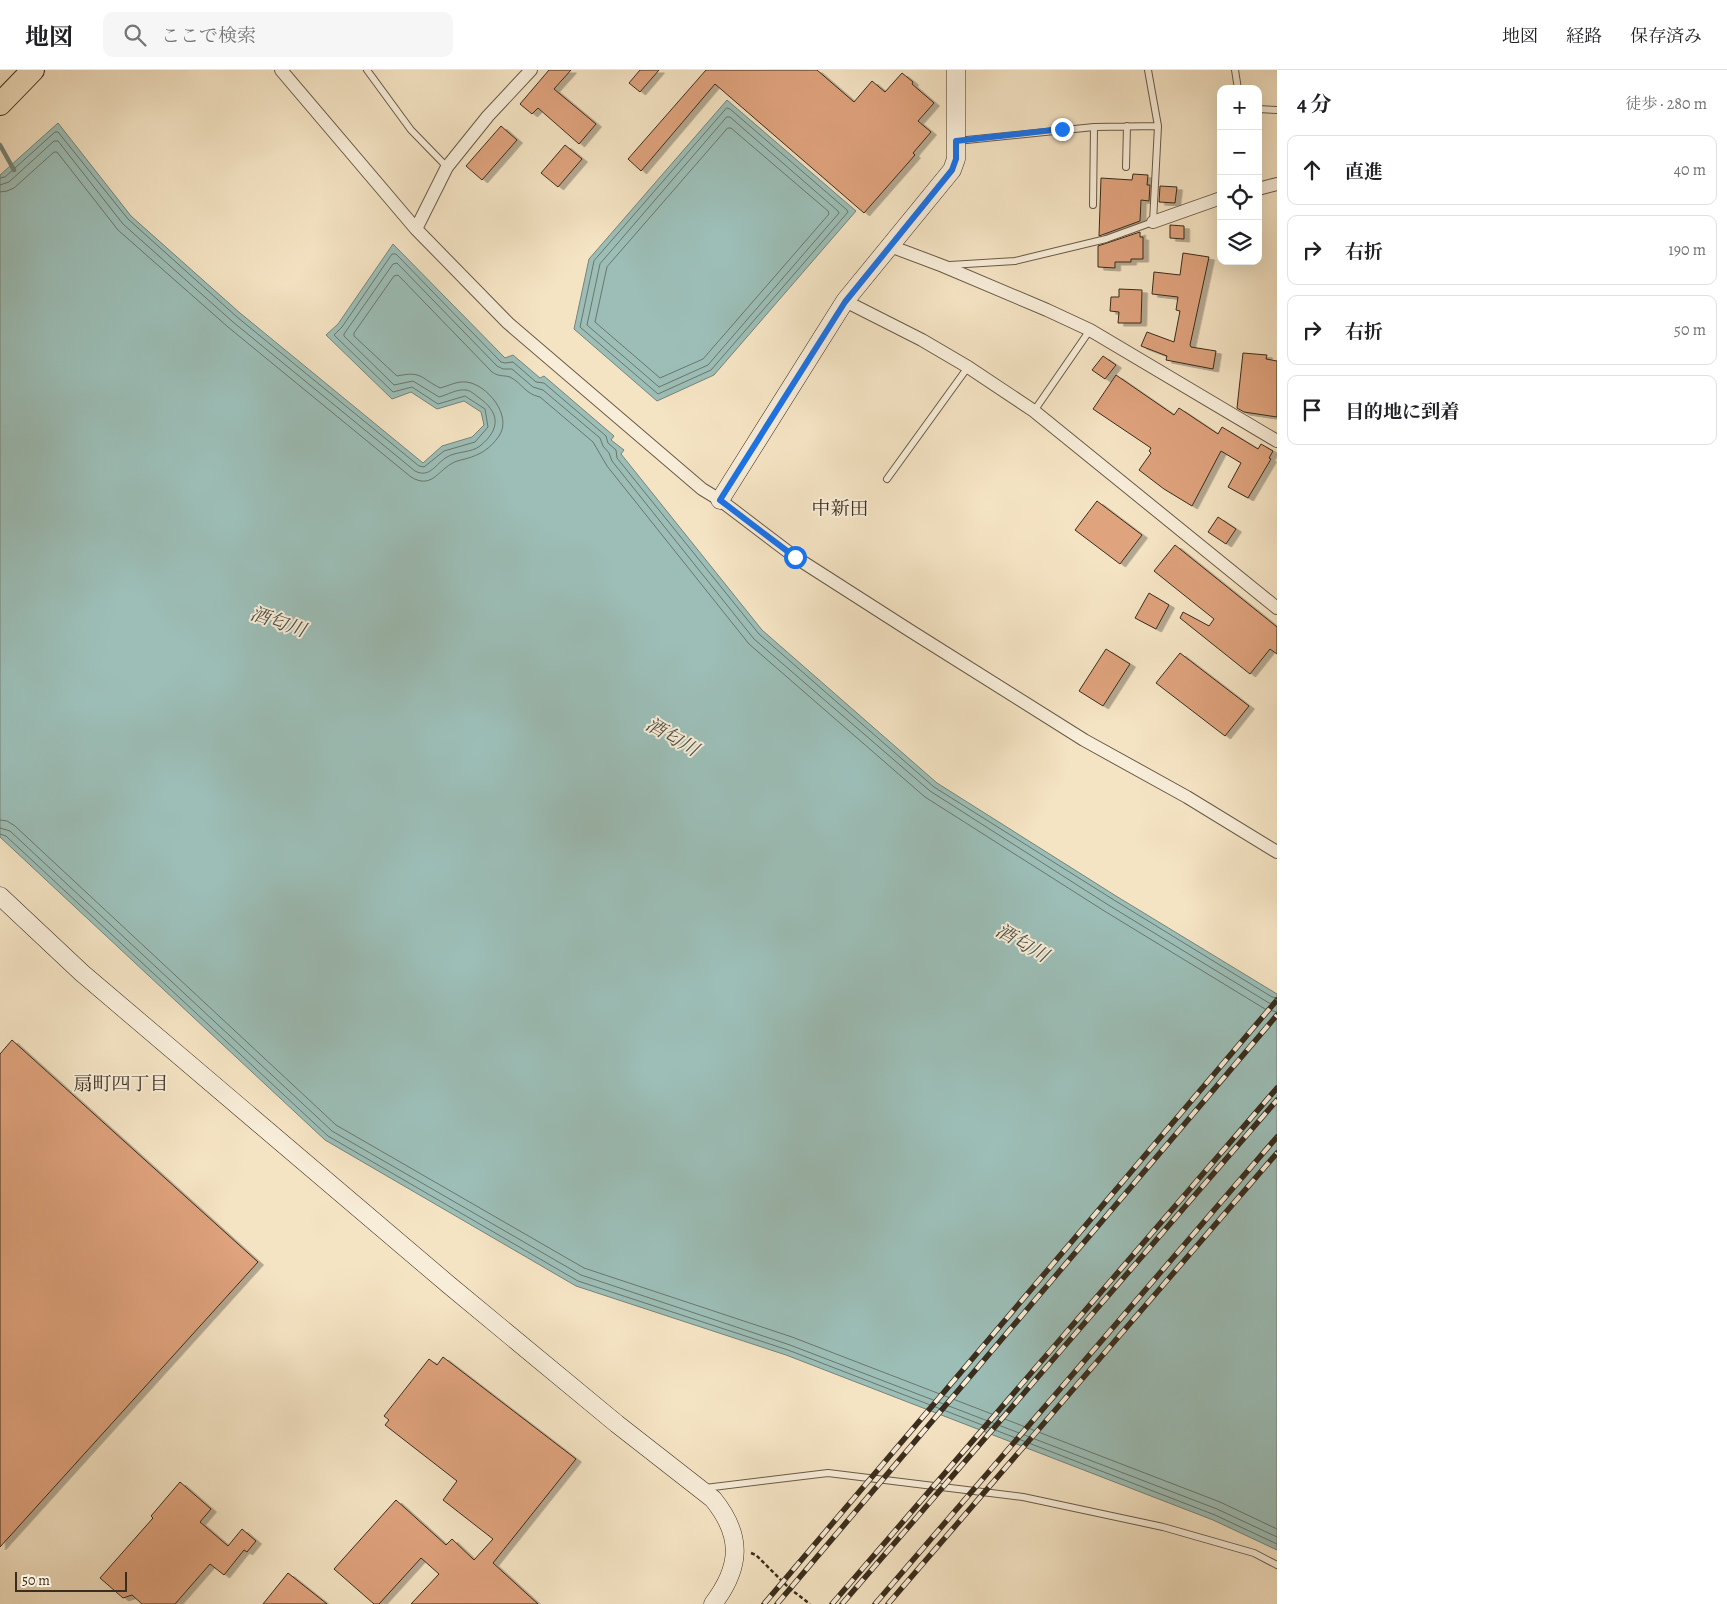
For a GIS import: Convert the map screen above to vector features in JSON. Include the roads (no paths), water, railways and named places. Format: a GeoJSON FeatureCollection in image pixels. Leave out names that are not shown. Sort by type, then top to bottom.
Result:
{"type":"FeatureCollection","features":[{"type":"Feature","properties":{"kind":"highway"},"geometry":{"type":"LineString","coordinates":[[0,104],[32,70]]}},
{"type":"Feature","properties":{"kind":"street"},"geometry":{"type":"LineString","coordinates":[[281,70],[416,230],[508,323],[702,489],[720,500],[795,557],[917,635],[1084,740],[1187,797],[1277,852]]}},
{"type":"Feature","properties":{"kind":"street"},"geometry":{"type":"LineString","coordinates":[[416,230],[447,167],[488,116],[531,70]]}},
{"type":"Feature","properties":{"kind":"street"},"geometry":{"type":"LineString","coordinates":[[720,500],[845,302],[952,170],[956,159],[956,70]]}},
{"type":"Feature","properties":{"kind":"street"},"geometry":{"type":"LineString","coordinates":[[1262,188],[1277,184]]}},
{"type":"Feature","properties":{"kind":"street"},"geometry":{"type":"LineString","coordinates":[[1153,222],[1217,199]]}},
{"type":"Feature","properties":{"kind":"street"},"geometry":{"type":"LineString","coordinates":[[890,246],[943,266],[1090,330],[1277,441]]}},
{"type":"Feature","properties":{"kind":"street"},"geometry":{"type":"LineString","coordinates":[[845,302],[922,340],[968,367],[1034,411],[1277,608]]}},
{"type":"Feature","properties":{"kind":"street"},"geometry":{"type":"LineString","coordinates":[[0,896],[82,973],[449,1285],[617,1424],[713,1499],[724,1512],[731,1527],[735,1549],[729,1579],[712,1604]]}},
{"type":"Feature","properties":{"kind":"lane"},"geometry":{"type":"LineString","coordinates":[[367,70],[411,130],[447,167]]}},
{"type":"Feature","properties":{"kind":"lane"},"geometry":{"type":"LineString","coordinates":[[943,266],[1016,261],[1106,239],[1153,222],[1158,126],[1148,70]]}},
{"type":"Feature","properties":{"kind":"lane"},"geometry":{"type":"LineString","coordinates":[[1235,70],[1237,85]]}},
{"type":"Feature","properties":{"kind":"lane"},"geometry":{"type":"LineString","coordinates":[[1262,109],[1277,110]]}},
{"type":"Feature","properties":{"kind":"lane"},"geometry":{"type":"LineString","coordinates":[[1126,167],[1127,126]]}},
{"type":"Feature","properties":{"kind":"lane"},"geometry":{"type":"LineString","coordinates":[[956,141],[1094,127],[1158,126]]}},
{"type":"Feature","properties":{"kind":"lane"},"geometry":{"type":"LineString","coordinates":[[1093,205],[1094,127]]}},
{"type":"Feature","properties":{"kind":"lane"},"geometry":{"type":"LineString","coordinates":[[1034,411],[1090,330]]}},
{"type":"Feature","properties":{"kind":"lane"},"geometry":{"type":"LineString","coordinates":[[887,479],[968,367]]}},
{"type":"Feature","properties":{"kind":"lane"},"geometry":{"type":"LineString","coordinates":[[701,1488],[828,1473],[1023,1498],[1163,1526],[1254,1553],[1277,1565]]}},
{"type":"Feature","properties":{"kind":"water"},"geometry":{"type":"Polygon","coordinates":[[[727,100],[856,211],[714,375],[657,401],[574,329],[589,259],[727,100]]]}},
{"type":"Feature","properties":{"kind":"water","name":"酒匂川"},"geometry":{"type":"Polygon","coordinates":[[[58,123],[131,216],[240,313],[423,463],[442,446],[472,437],[484,425],[481,412],[464,401],[437,409],[411,392],[392,399],[326,335],[338,324],[393,244],[505,358],[513,355],[540,378],[544,376],[614,436],[611,440],[624,450],[621,454],[762,630],[937,783],[1116,896],[1277,994],[1277,1550],[1213,1520],[786,1355],[576,1286],[325,1140],[0,837],[0,175],[58,123]]]}},
{"type":"Feature","properties":{"kind":"waterway"},"geometry":{"type":"LineString","coordinates":[[0,145],[14,170]]}},
{"type":"Feature","properties":{"kind":"railway"},"geometry":{"type":"LineString","coordinates":[[764,1604],[1277,1000]]}},
{"type":"Feature","properties":{"kind":"railway"},"geometry":{"type":"LineString","coordinates":[[777,1604],[1277,1015]]}},
{"type":"Feature","properties":{"kind":"railway"},"geometry":{"type":"LineString","coordinates":[[832,1604],[1277,1088]]}},
{"type":"Feature","properties":{"kind":"railway"},"geometry":{"type":"LineString","coordinates":[[842,1604],[1277,1100]]}},
{"type":"Feature","properties":{"kind":"railway"},"geometry":{"type":"LineString","coordinates":[[875,1604],[1277,1137]]}},
{"type":"Feature","properties":{"kind":"railway"},"geometry":{"type":"LineString","coordinates":[[888,1604],[1277,1153]]}},
{"type":"Feature","properties":{"kind":"district","name":"中新田"},"geometry":{"type":"Point","coordinates":[840,509]}},
{"type":"Feature","properties":{"kind":"district","name":"扇町四丁目"},"geometry":{"type":"Point","coordinates":[121,1084]}}]}
